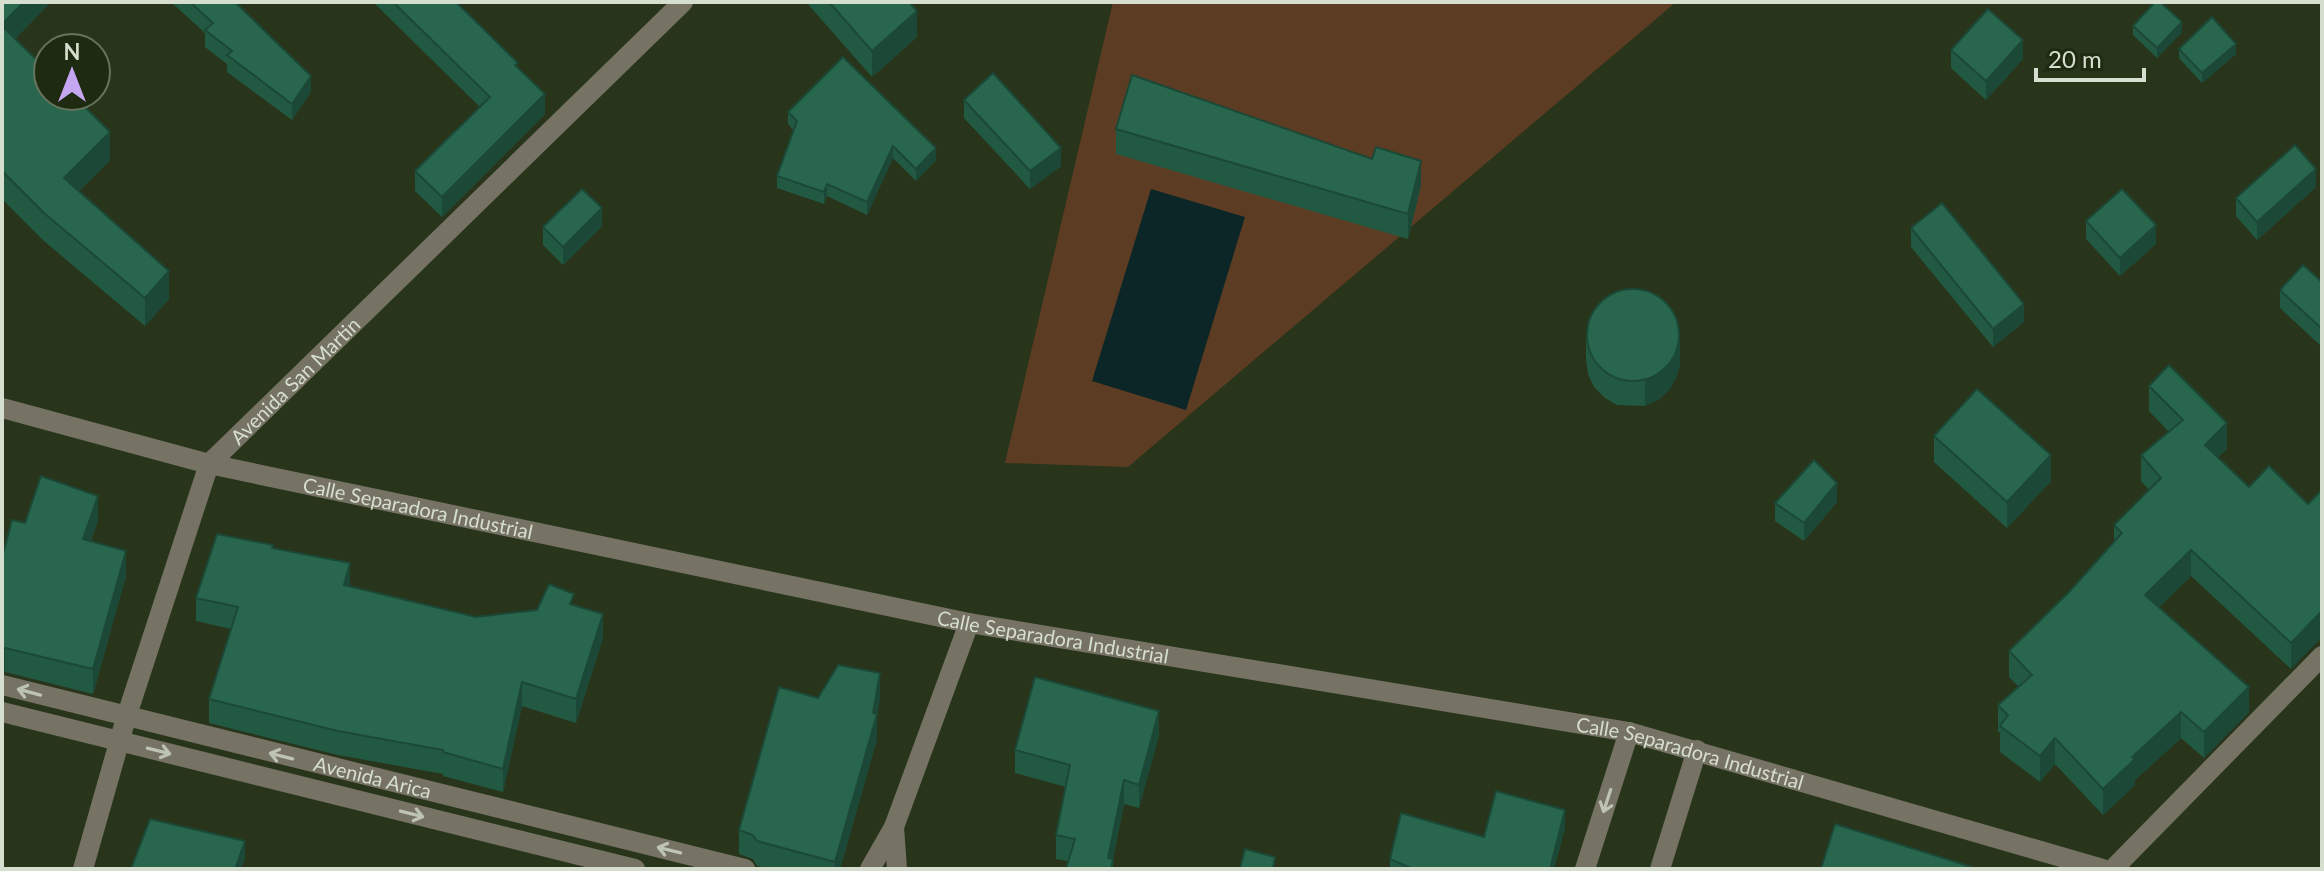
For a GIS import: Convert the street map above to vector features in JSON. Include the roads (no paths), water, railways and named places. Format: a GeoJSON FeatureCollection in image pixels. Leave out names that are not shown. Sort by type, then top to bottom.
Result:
{"type":"FeatureCollection","features":[{"type":"Feature","properties":{"kind":"street","name":"Avenida San Martin"},"geometry":{"type":"LineString","coordinates":[[83,869],[126,718],[209,464],[683,2]]}},
{"type":"Feature","properties":{"kind":"street","name":"Calle Separadora Industrial"},"geometry":{"type":"LineString","coordinates":[[2,408],[209,464],[969,623],[1629,732],[2103,869]]}},
{"type":"Feature","properties":{"kind":"street"},"geometry":{"type":"LineString","coordinates":[[870,869],[894,827],[969,623]]}},
{"type":"Feature","properties":{"kind":"street"},"geometry":{"type":"LineString","coordinates":[[2113,869],[2322,656]]}},
{"type":"Feature","properties":{"kind":"street","name":"Avenida Arica"},"geometry":{"type":"LineString","coordinates":[[2,685],[745,869]]}},
{"type":"Feature","properties":{"kind":"street","name":"Avenida Arica"},"geometry":{"type":"LineString","coordinates":[[2,712],[635,869]]}},
{"type":"Feature","properties":{"kind":"street"},"geometry":{"type":"LineString","coordinates":[[1585,869],[1629,732]]}},
{"type":"Feature","properties":{"kind":"street"},"geometry":{"type":"LineString","coordinates":[[1660,869],[1697,750]]}},
{"type":"Feature","properties":{"kind":"street"},"geometry":{"type":"LineString","coordinates":[[894,827],[897,869]]}},
{"type":"Feature","properties":{"kind":"water"},"geometry":{"type":"Polygon","coordinates":[[[1151,189],[1245,217],[1186,410],[1092,381],[1151,189]]]}}]}
